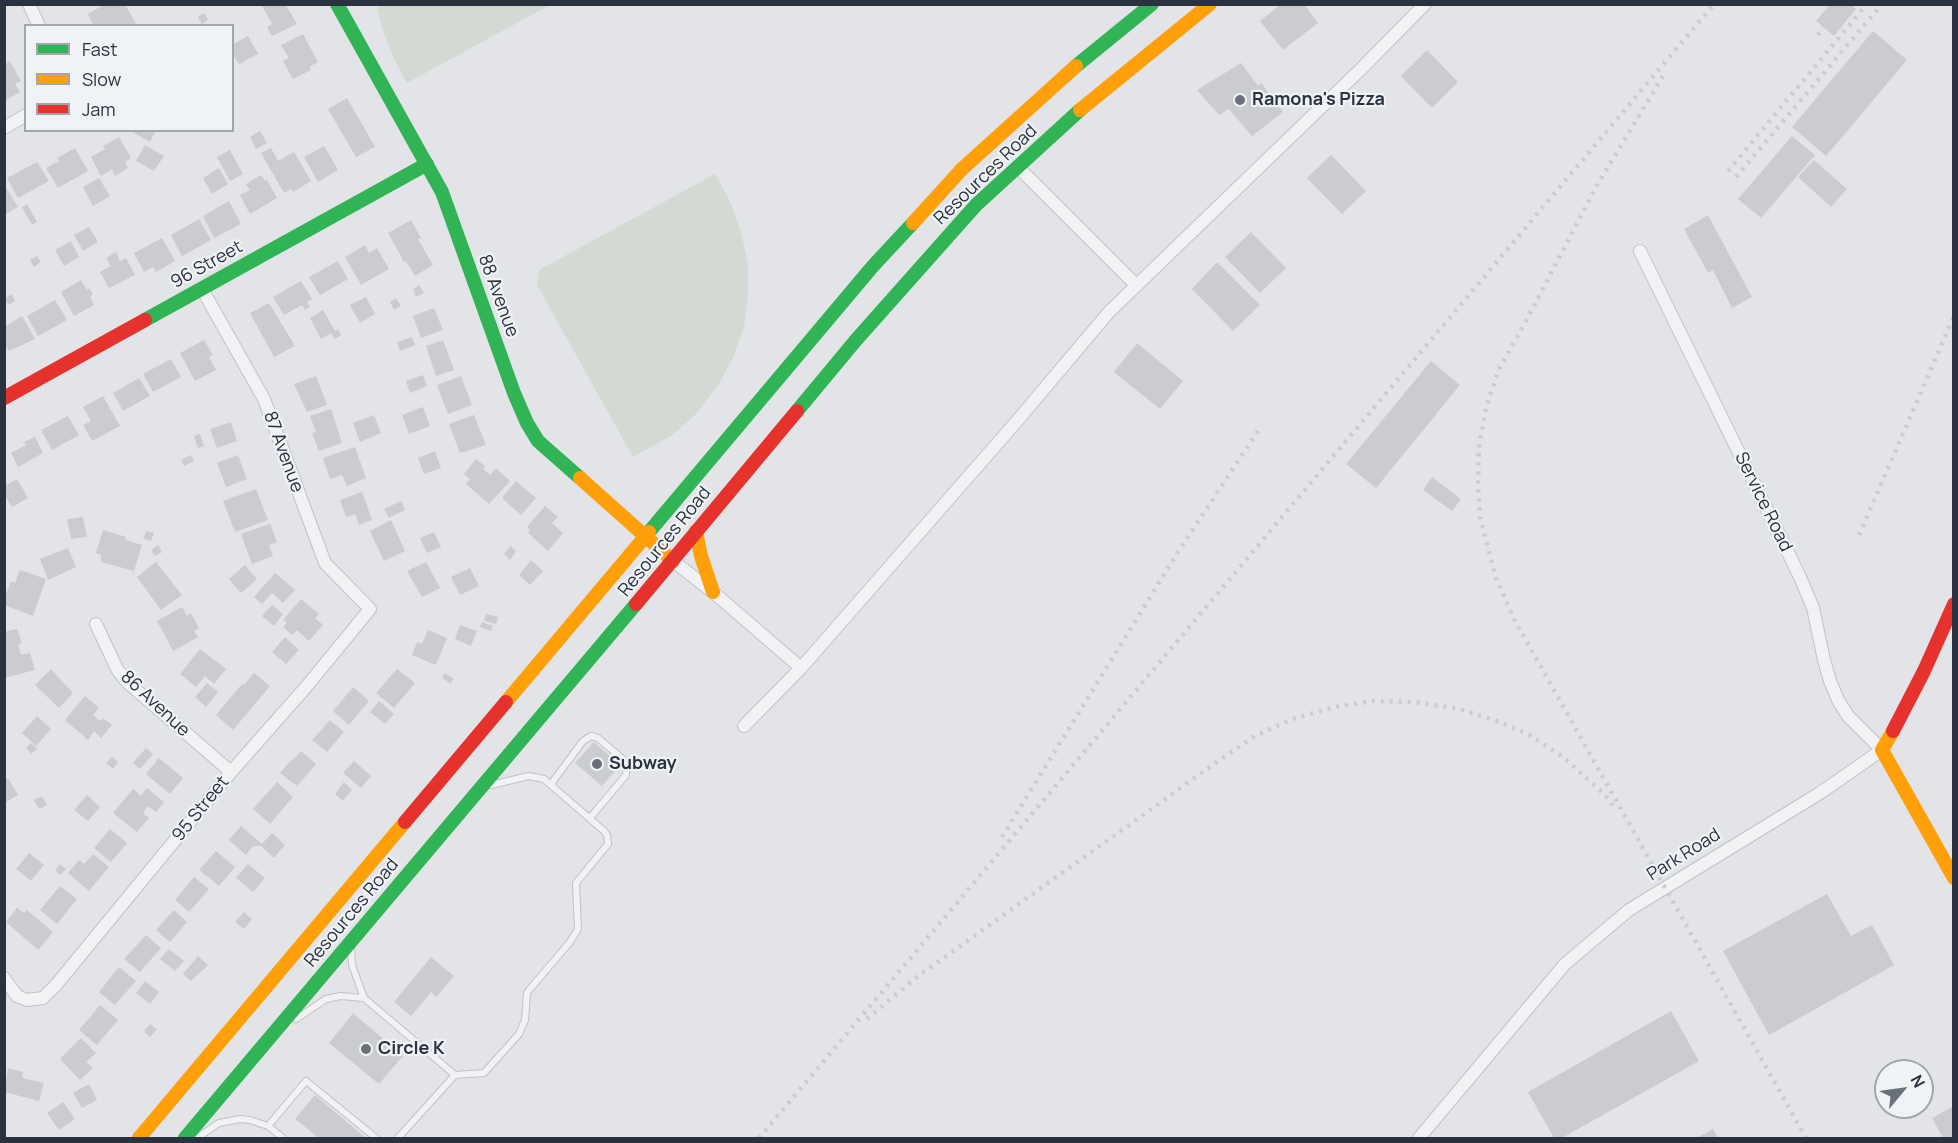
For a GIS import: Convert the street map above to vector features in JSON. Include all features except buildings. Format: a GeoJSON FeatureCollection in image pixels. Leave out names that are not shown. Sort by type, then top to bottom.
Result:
{"type":"FeatureCollection","features":[{"type":"Feature","properties":{"kind":"main road","name":"88 Avenue"},"geometry":{"type":"LineString","coordinates":[[337,4],[442,192],[514,393],[527,423],[538,441],[552,456],[608,501],[673,561]]}},
{"type":"Feature","properties":{"kind":"main road","name":"Resources Road"},"geometry":{"type":"LineString","coordinates":[[139,1138],[873,266],[962,169],[1082,61],[1152,4]]}},
{"type":"Feature","properties":{"kind":"main road","name":"Resources Road"},"geometry":{"type":"LineString","coordinates":[[185,1138],[673,561],[856,340],[976,206],[1082,108],[1210,4]]}},
{"type":"Feature","properties":{"kind":"main road","name":"96 Street"},"geometry":{"type":"LineString","coordinates":[[4,398],[427,164]]}},
{"type":"Feature","properties":{"kind":"main road"},"geometry":{"type":"LineString","coordinates":[[696,531],[701,556],[714,592]]}},
{"type":"Feature","properties":{"kind":"main road","name":"Park Road"},"geometry":{"type":"LineString","coordinates":[[1882,750],[1904,714],[1953,604]]}},
{"type":"Feature","properties":{"kind":"main road"},"geometry":{"type":"LineString","coordinates":[[1882,750],[1953,878]]}},
{"type":"Feature","properties":{"kind":"street"},"geometry":{"type":"LineString","coordinates":[[28,4],[38,24]]}},
{"type":"Feature","properties":{"kind":"street"},"geometry":{"type":"LineString","coordinates":[[744,726],[801,668],[1109,312],[1362,68],[1425,4]]}},
{"type":"Feature","properties":{"kind":"street"},"geometry":{"type":"LineString","coordinates":[[4,128],[24,116]]}},
{"type":"Feature","properties":{"kind":"street"},"geometry":{"type":"LineString","coordinates":[[1018,167],[1136,285]]}},
{"type":"Feature","properties":{"kind":"street","name":"Service Road"},"geometry":{"type":"LineString","coordinates":[[1640,251],[1800,578],[1813,608],[1824,660],[1839,700],[1848,716],[1882,750]]}},
{"type":"Feature","properties":{"kind":"street","name":"87 Avenue"},"geometry":{"type":"LineString","coordinates":[[202,289],[264,399],[325,563],[370,609]]}},
{"type":"Feature","properties":{"kind":"street"},"geometry":{"type":"LineString","coordinates":[[673,561],[714,592],[801,668]]}},
{"type":"Feature","properties":{"kind":"street","name":"95 Street"},"geometry":{"type":"LineString","coordinates":[[4,978],[17,996],[27,1000],[43,998],[56,985],[231,772],[306,687],[370,609]]}},
{"type":"Feature","properties":{"kind":"street","name":"86 Avenue"},"geometry":{"type":"LineString","coordinates":[[96,624],[117,669],[127,682],[231,772]]}},
{"type":"Feature","properties":{"kind":"street","name":"Park Road"},"geometry":{"type":"LineString","coordinates":[[1419,1138],[1565,964],[1629,910],[1820,793],[1882,750]]}},
{"type":"Feature","properties":{"kind":"lane"},"geometry":{"type":"LineString","coordinates":[[551,784],[583,741],[591,736],[598,738],[624,760],[627,764],[626,775],[590,818]]}},
{"type":"Feature","properties":{"kind":"lane"},"geometry":{"type":"LineString","coordinates":[[398,1138],[455,1075],[484,1073],[523,1027],[530,989],[576,934],[579,920],[576,884],[608,844],[607,835],[590,818],[540,777],[529,776],[482,787]]}},
{"type":"Feature","properties":{"kind":"lane"},"geometry":{"type":"LineString","coordinates":[[351,941],[352,965],[364,998],[455,1075]]}},
{"type":"Feature","properties":{"kind":"lane"},"geometry":{"type":"LineString","coordinates":[[269,1038],[311,1007],[326,999],[340,996],[364,998]]}},
{"type":"Feature","properties":{"kind":"lane"},"geometry":{"type":"LineString","coordinates":[[268,1126],[306,1081],[376,1138]]}},
{"type":"Feature","properties":{"kind":"lane"},"geometry":{"type":"LineString","coordinates":[[197,1138],[210,1128],[229,1120],[250,1120],[268,1126],[283,1138]]}},
{"type":"Feature","properties":{"kind":"shaded area"},"geometry":{"type":"Polygon","coordinates":[[[377,4],[550,5],[407,83],[393,57],[382,28],[377,4]]]}},
{"type":"Feature","properties":{"kind":"shaded area"},"geometry":{"type":"Polygon","coordinates":[[[715,174],[729,199],[740,229],[748,263],[748,296],[744,327],[732,360],[718,385],[696,414],[671,436],[633,457],[537,285],[539,270],[715,174]]]}},
{"type":"Feature","properties":{"kind":"railway"},"geometry":{"type":"LineString","coordinates":[[759,1138],[1714,4]]}},
{"type":"Feature","properties":{"kind":"railway"},"geometry":{"type":"LineString","coordinates":[[1818,35],[1843,4]]}},
{"type":"Feature","properties":{"kind":"railway"},"geometry":{"type":"LineString","coordinates":[[1728,171],[1867,4]]}},
{"type":"Feature","properties":{"kind":"railway"},"geometry":{"type":"LineString","coordinates":[[1736,177],[1882,4]]}},
{"type":"Feature","properties":{"kind":"railway"},"geometry":{"type":"LineString","coordinates":[[1663,76],[1596,187],[1498,371],[1486,408],[1479,447],[1480,517],[1496,578],[1514,619],[1806,1138]]}},
{"type":"Feature","properties":{"kind":"railway"},"geometry":{"type":"LineString","coordinates":[[1859,535],[1954,316]]}},
{"type":"Feature","properties":{"kind":"railway"},"geometry":{"type":"LineString","coordinates":[[1002,837],[1178,552],[1258,431]]}},
{"type":"Feature","properties":{"kind":"railway"},"geometry":{"type":"LineString","coordinates":[[867,1019],[917,977],[1221,759],[1255,736],[1292,719],[1335,707],[1372,701],[1415,702],[1459,709],[1528,734],[1563,757],[1605,795],[1613,806]]}},
{"type":"Feature","properties":{"kind":"traffic: fast"},"geometry":{"type":"LineString","coordinates":[[337,4],[442,192],[514,393],[527,423],[538,441],[580,478]]}},
{"type":"Feature","properties":{"kind":"traffic: fast"},"geometry":{"type":"LineString","coordinates":[[1076,66],[1152,4]]}},
{"type":"Feature","properties":{"kind":"traffic: fast"},"geometry":{"type":"LineString","coordinates":[[797,411],[856,340],[976,205],[1080,110]]}},
{"type":"Feature","properties":{"kind":"traffic: fast"},"geometry":{"type":"LineString","coordinates":[[145,320],[427,164]]}},
{"type":"Feature","properties":{"kind":"traffic: fast"},"geometry":{"type":"LineString","coordinates":[[649,532],[873,266],[913,223]]}},
{"type":"Feature","properties":{"kind":"traffic: fast"},"geometry":{"type":"LineString","coordinates":[[185,1138],[636,604]]}},
{"type":"Feature","properties":{"kind":"traffic: slow"},"geometry":{"type":"LineString","coordinates":[[1080,110],[1210,4]]}},
{"type":"Feature","properties":{"kind":"traffic: slow"},"geometry":{"type":"LineString","coordinates":[[913,223],[962,169],[1076,66]]}},
{"type":"Feature","properties":{"kind":"traffic: slow"},"geometry":{"type":"LineString","coordinates":[[580,478],[673,561]]}},
{"type":"Feature","properties":{"kind":"traffic: slow"},"geometry":{"type":"LineString","coordinates":[[696,531],[701,556],[713,592]]}},
{"type":"Feature","properties":{"kind":"traffic: slow"},"geometry":{"type":"LineString","coordinates":[[506,702],[649,532]]}},
{"type":"Feature","properties":{"kind":"traffic: slow"},"geometry":{"type":"LineString","coordinates":[[1893,731],[1882,750],[1954,878]]}},
{"type":"Feature","properties":{"kind":"traffic: slow"},"geometry":{"type":"LineString","coordinates":[[139,1138],[405,822]]}},
{"type":"Feature","properties":{"kind":"traffic: jam"},"geometry":{"type":"LineString","coordinates":[[4,398],[145,320]]}},
{"type":"Feature","properties":{"kind":"traffic: jam"},"geometry":{"type":"LineString","coordinates":[[636,604],[797,411]]}},
{"type":"Feature","properties":{"kind":"traffic: jam"},"geometry":{"type":"LineString","coordinates":[[1893,731],[1924,671],[1954,604]]}},
{"type":"Feature","properties":{"kind":"traffic: jam"},"geometry":{"type":"LineString","coordinates":[[405,822],[506,702]]}},
{"type":"Feature","properties":{"kind":"place","name":"Ramona's Pizza"},"geometry":{"type":"Point","coordinates":[1240,100]}},
{"type":"Feature","properties":{"kind":"place","name":"Subway"},"geometry":{"type":"Point","coordinates":[597,764]}},
{"type":"Feature","properties":{"kind":"place","name":"Circle K"},"geometry":{"type":"Point","coordinates":[366,1049]}}]}
